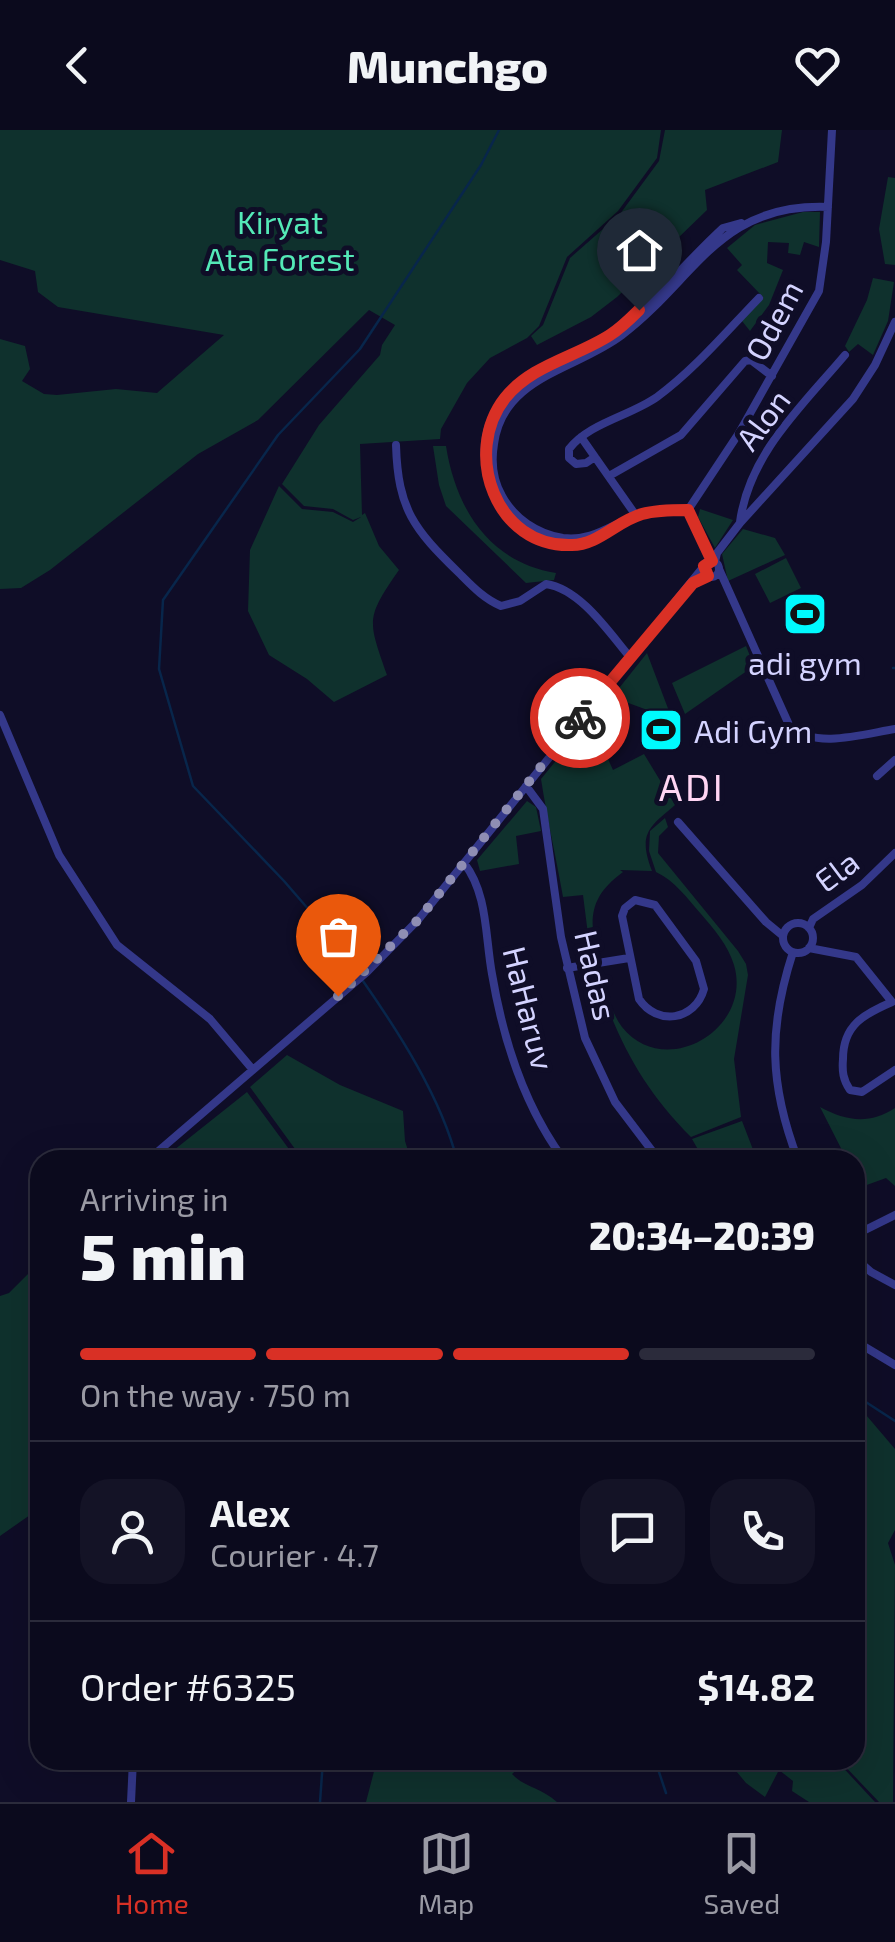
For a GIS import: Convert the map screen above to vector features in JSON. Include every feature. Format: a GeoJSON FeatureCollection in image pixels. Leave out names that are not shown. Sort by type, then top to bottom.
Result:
{"type":"FeatureCollection","features":[{"type":"Feature","properties":{"kind":"street","name":"Odem"},"geometry":{"type":"LineString","coordinates":[[688,510],[732,445],[819,291],[832,130]]}},
{"type":"Feature","properties":{"kind":"street"},"geometry":{"type":"LineString","coordinates":[[828,207],[798,208],[746,221],[727,234],[623,334],[528,385],[500,420],[492,464],[497,486],[513,511],[530,526],[559,537],[581,538],[606,532],[637,516],[688,510],[711,568],[724,585],[786,720],[796,732],[820,739],[895,729]]}},
{"type":"Feature","properties":{"kind":"street"},"geometry":{"type":"LineString","coordinates":[[595,457],[581,464],[569,458],[569,449],[581,437],[636,410],[684,375],[759,298]]}},
{"type":"Feature","properties":{"kind":"street"},"geometry":{"type":"LineString","coordinates":[[160,1150],[367,972],[418,920],[629,656],[711,568],[717,552],[740,523],[853,399],[895,322]]}},
{"type":"Feature","properties":{"kind":"street","name":"Alon"},"geometry":{"type":"LineString","coordinates":[[740,523],[746,489],[761,459],[844,355]]}},
{"type":"Feature","properties":{"kind":"street"},"geometry":{"type":"LineString","coordinates":[[609,476],[681,435],[745,361],[751,360],[772,376]]}},
{"type":"Feature","properties":{"kind":"street"},"geometry":{"type":"LineString","coordinates":[[581,437],[637,516]]}},
{"type":"Feature","properties":{"kind":"street"},"geometry":{"type":"LineString","coordinates":[[396,445],[400,484],[412,521],[482,596],[501,606],[520,601],[546,584],[560,588],[590,612],[629,656]]}},
{"type":"Feature","properties":{"kind":"street"},"geometry":{"type":"LineString","coordinates":[[0,715],[59,855],[118,945],[210,1019],[253,1070]]}},
{"type":"Feature","properties":{"kind":"street"},"geometry":{"type":"LineString","coordinates":[[878,776],[895,760]]}},
{"type":"Feature","properties":{"kind":"street","name":"Hadas"},"geometry":{"type":"LineString","coordinates":[[526,786],[543,809],[567,968],[593,1061],[615,1102],[651,1150]]}},
{"type":"Feature","properties":{"kind":"street"},"geometry":{"type":"LineString","coordinates":[[678,822],[766,922],[783,936],[792,952]]}},
{"type":"Feature","properties":{"kind":"street","name":"Ela"},"geometry":{"type":"LineString","coordinates":[[808,928],[895,853]]}},
{"type":"Feature","properties":{"kind":"street","name":"HaHaruv"},"geometry":{"type":"LineString","coordinates":[[464,863],[480,890],[492,972],[513,1060],[558,1150]]}},
{"type":"Feature","properties":{"kind":"street"},"geometry":{"type":"LineString","coordinates":[[635,900],[648,902],[661,911],[696,962],[703,981],[702,997],[690,1012],[679,1016],[651,1012],[639,999],[629,958],[622,916],[635,900]]}},
{"type":"Feature","properties":{"kind":"street"},"geometry":{"type":"LineString","coordinates":[[783,936],[792,924],[808,928],[812,937],[809,948]]}},
{"type":"Feature","properties":{"kind":"street"},"geometry":{"type":"LineString","coordinates":[[792,952],[809,948],[856,958],[894,1004],[866,1013],[852,1026],[844,1047],[844,1078],[850,1090],[862,1092],[895,1070]]}},
{"type":"Feature","properties":{"kind":"street"},"geometry":{"type":"LineString","coordinates":[[792,952],[782,986],[773,1051],[778,1095],[795,1150]]}},
{"type":"Feature","properties":{"kind":"street"},"geometry":{"type":"LineString","coordinates":[[567,968],[629,958]]}},
{"type":"Feature","properties":{"kind":"street"},"geometry":{"type":"LineString","coordinates":[[865,1230],[895,1215]]}},
{"type":"Feature","properties":{"kind":"street"},"geometry":{"type":"LineString","coordinates":[[865,1267],[895,1286]]}},
{"type":"Feature","properties":{"kind":"street"},"geometry":{"type":"LineString","coordinates":[[865,1347],[895,1365]]}},
{"type":"Feature","properties":{"kind":"street"},"geometry":{"type":"LineString","coordinates":[[131,1802],[133,1770]]}},
{"type":"Feature","properties":{"kind":"green space","name":"Kiryat Ata Forest"},"geometry":{"type":"Polygon","coordinates":[[[0,130],[661,130],[657,158],[618,211],[567,257],[539,326],[527,338],[490,358],[467,383],[441,429],[440,439],[360,444],[362,515],[365,513],[379,546],[399,570],[380,599],[373,620],[387,675],[334,702],[269,655],[248,611],[250,550],[279,486],[302,509],[333,512],[353,522],[361,517],[353,520],[333,509],[304,506],[282,484],[319,425],[380,355],[395,325],[369,310],[258,420],[198,454],[50,570],[21,588],[0,589],[0,339],[25,346],[30,369],[22,381],[44,394],[57,395],[116,389],[157,393],[224,335],[58,307],[38,292],[35,271],[0,260],[0,130]]]}},
{"type":"Feature","properties":{"kind":"green space"},"geometry":{"type":"Polygon","coordinates":[[[665,130],[782,130],[778,162],[705,190],[707,210],[617,297],[591,317],[537,345],[531,336],[543,325],[570,258],[620,214],[659,161],[665,130]]]}},
{"type":"Feature","properties":{"kind":"green space"},"geometry":{"type":"Polygon","coordinates":[[[888,177],[895,178],[895,265],[885,264],[879,229],[888,177]]]}},
{"type":"Feature","properties":{"kind":"green space"},"geometry":{"type":"Polygon","coordinates":[[[803,212],[820,212],[819,247],[804,242],[800,255],[788,253],[789,243],[768,242],[767,263],[783,270],[769,305],[750,331],[742,321],[763,297],[737,270],[742,265],[727,248],[755,225],[803,212]]]}},
{"type":"Feature","properties":{"kind":"green space"},"geometry":{"type":"Polygon","coordinates":[[[873,278],[894,282],[888,321],[873,355],[858,344],[849,352],[845,346],[873,278]]]}},
{"type":"Feature","properties":{"kind":"green space"},"geometry":{"type":"Polygon","coordinates":[[[776,306],[793,317],[775,347],[758,336],[776,306]]]}},
{"type":"Feature","properties":{"kind":"green space"},"geometry":{"type":"Polygon","coordinates":[[[433,446],[446,446],[458,491],[494,545],[532,567],[556,573],[554,580],[526,583],[446,506],[433,446]]]}},
{"type":"Feature","properties":{"kind":"green space"},"geometry":{"type":"Polygon","coordinates":[[[700,509],[733,520],[715,548],[698,517],[700,509]]]}},
{"type":"Feature","properties":{"kind":"green space"},"geometry":{"type":"Polygon","coordinates":[[[743,529],[775,538],[785,555],[728,581],[722,554],[743,529]]]}},
{"type":"Feature","properties":{"kind":"green space"},"geometry":{"type":"Polygon","coordinates":[[[786,558],[801,588],[770,603],[755,574],[786,558]]]}},
{"type":"Feature","properties":{"kind":"green space"},"geometry":{"type":"Polygon","coordinates":[[[746,646],[754,666],[685,714],[672,683],[746,646]]]}},
{"type":"Feature","properties":{"kind":"green space"},"geometry":{"type":"Polygon","coordinates":[[[647,653],[672,719],[612,697],[647,653]]]}},
{"type":"Feature","properties":{"kind":"green space"},"geometry":{"type":"Polygon","coordinates":[[[590,719],[613,770],[644,754],[675,805],[648,833],[646,848],[652,871],[620,870],[623,872],[603,890],[593,920],[597,957],[591,958],[583,895],[563,897],[541,779],[590,719]]]}},
{"type":"Feature","properties":{"kind":"green space"},"geometry":{"type":"Polygon","coordinates":[[[527,801],[536,807],[541,831],[516,836],[519,864],[480,871],[477,860],[527,801]]]}},
{"type":"Feature","properties":{"kind":"green space"},"geometry":{"type":"Polygon","coordinates":[[[665,818],[668,827],[659,836],[658,853],[738,951],[748,975],[734,1059],[741,1117],[691,1137],[644,1080],[611,1017],[595,970],[600,970],[611,1007],[622,1027],[640,1042],[660,1049],[681,1048],[701,1040],[718,1027],[731,1009],[736,988],[728,951],[686,896],[656,872],[649,851],[650,831],[665,818]]]}},
{"type":"Feature","properties":{"kind":"green space"},"geometry":{"type":"Polygon","coordinates":[[[287,1055],[340,1085],[403,1111],[408,1150],[296,1150],[250,1087],[287,1055]]]}},
{"type":"Feature","properties":{"kind":"green space"},"geometry":{"type":"Polygon","coordinates":[[[247,1092],[290,1150],[174,1150],[247,1092]]]}},
{"type":"Feature","properties":{"kind":"green space"},"geometry":{"type":"Polygon","coordinates":[[[820,1107],[858,1119],[876,1117],[895,1108],[895,1186],[886,1178],[865,1186],[865,1150],[842,1150],[820,1107]]]}},
{"type":"Feature","properties":{"kind":"green space"},"geometry":{"type":"Polygon","coordinates":[[[742,1121],[753,1150],[698,1150],[692,1139],[742,1121]]]}},
{"type":"Feature","properties":{"kind":"green space"},"geometry":{"type":"Polygon","coordinates":[[[30,1272],[30,1515],[0,1536],[0,1296],[9,1293],[30,1272]]]}},
{"type":"Feature","properties":{"kind":"green space"},"geometry":{"type":"Polygon","coordinates":[[[865,1414],[895,1449],[895,1530],[888,1543],[895,1565],[893,1802],[879,1802],[849,1770],[865,1770],[865,1414]]]}},
{"type":"Feature","properties":{"kind":"green space"},"geometry":{"type":"Polygon","coordinates":[[[374,1770],[516,1770],[512,1774],[522,1782],[557,1802],[366,1802],[374,1770]]]}},
{"type":"Feature","properties":{"kind":"green space"},"geometry":{"type":"Polygon","coordinates":[[[735,1770],[779,1770],[765,1797],[735,1770]]]}},
{"type":"Feature","properties":{"kind":"green space"},"geometry":{"type":"Polygon","coordinates":[[[779,1770],[845,1770],[875,1802],[809,1802],[792,1791],[793,1781],[779,1770]]]}},
{"type":"Feature","properties":{"kind":"waterway"},"geometry":{"type":"LineString","coordinates":[[358,975],[329,933],[284,881],[193,786],[159,669],[163,600],[278,435],[360,349],[481,165],[499,130]]}},
{"type":"Feature","properties":{"kind":"waterway"},"geometry":{"type":"LineString","coordinates":[[363,981],[430,1090],[454,1150]]}},
{"type":"Feature","properties":{"kind":"waterway"},"geometry":{"type":"LineString","coordinates":[[865,1402],[895,1421]]}},
{"type":"Feature","properties":{"kind":"waterway"},"geometry":{"type":"LineString","coordinates":[[320,1802],[322,1770]]}},
{"type":"Feature","properties":{"kind":"waterway"},"geometry":{"type":"LineString","coordinates":[[658,1770],[666,1793]]}},
{"type":"Feature","properties":{"kind":"way so far"},"geometry":{"type":"LineString","coordinates":[[338,996],[418,920],[580,718]]}},
{"type":"Feature","properties":{"kind":"place","name":"adi gym"},"geometry":{"type":"Point","coordinates":[805,614]}},
{"type":"Feature","properties":{"kind":"place","name":"Adi Gym"},"geometry":{"type":"Point","coordinates":[661,730]}},
{"type":"Feature","properties":{"kind":"district","name":"ADI"},"geometry":{"type":"Point","coordinates":[692,786]}},
{"type":"Feature","properties":{"kind":"route"},"geometry":{"type":"LineString","coordinates":[[580,718],[693,583],[708,576],[704,566],[712,561],[688,510],[642,514],[579,545],[558,544],[526,532],[500,507],[490,488],[485,464],[487,438],[498,408],[524,380],[609,335],[639,310]]}}]}
